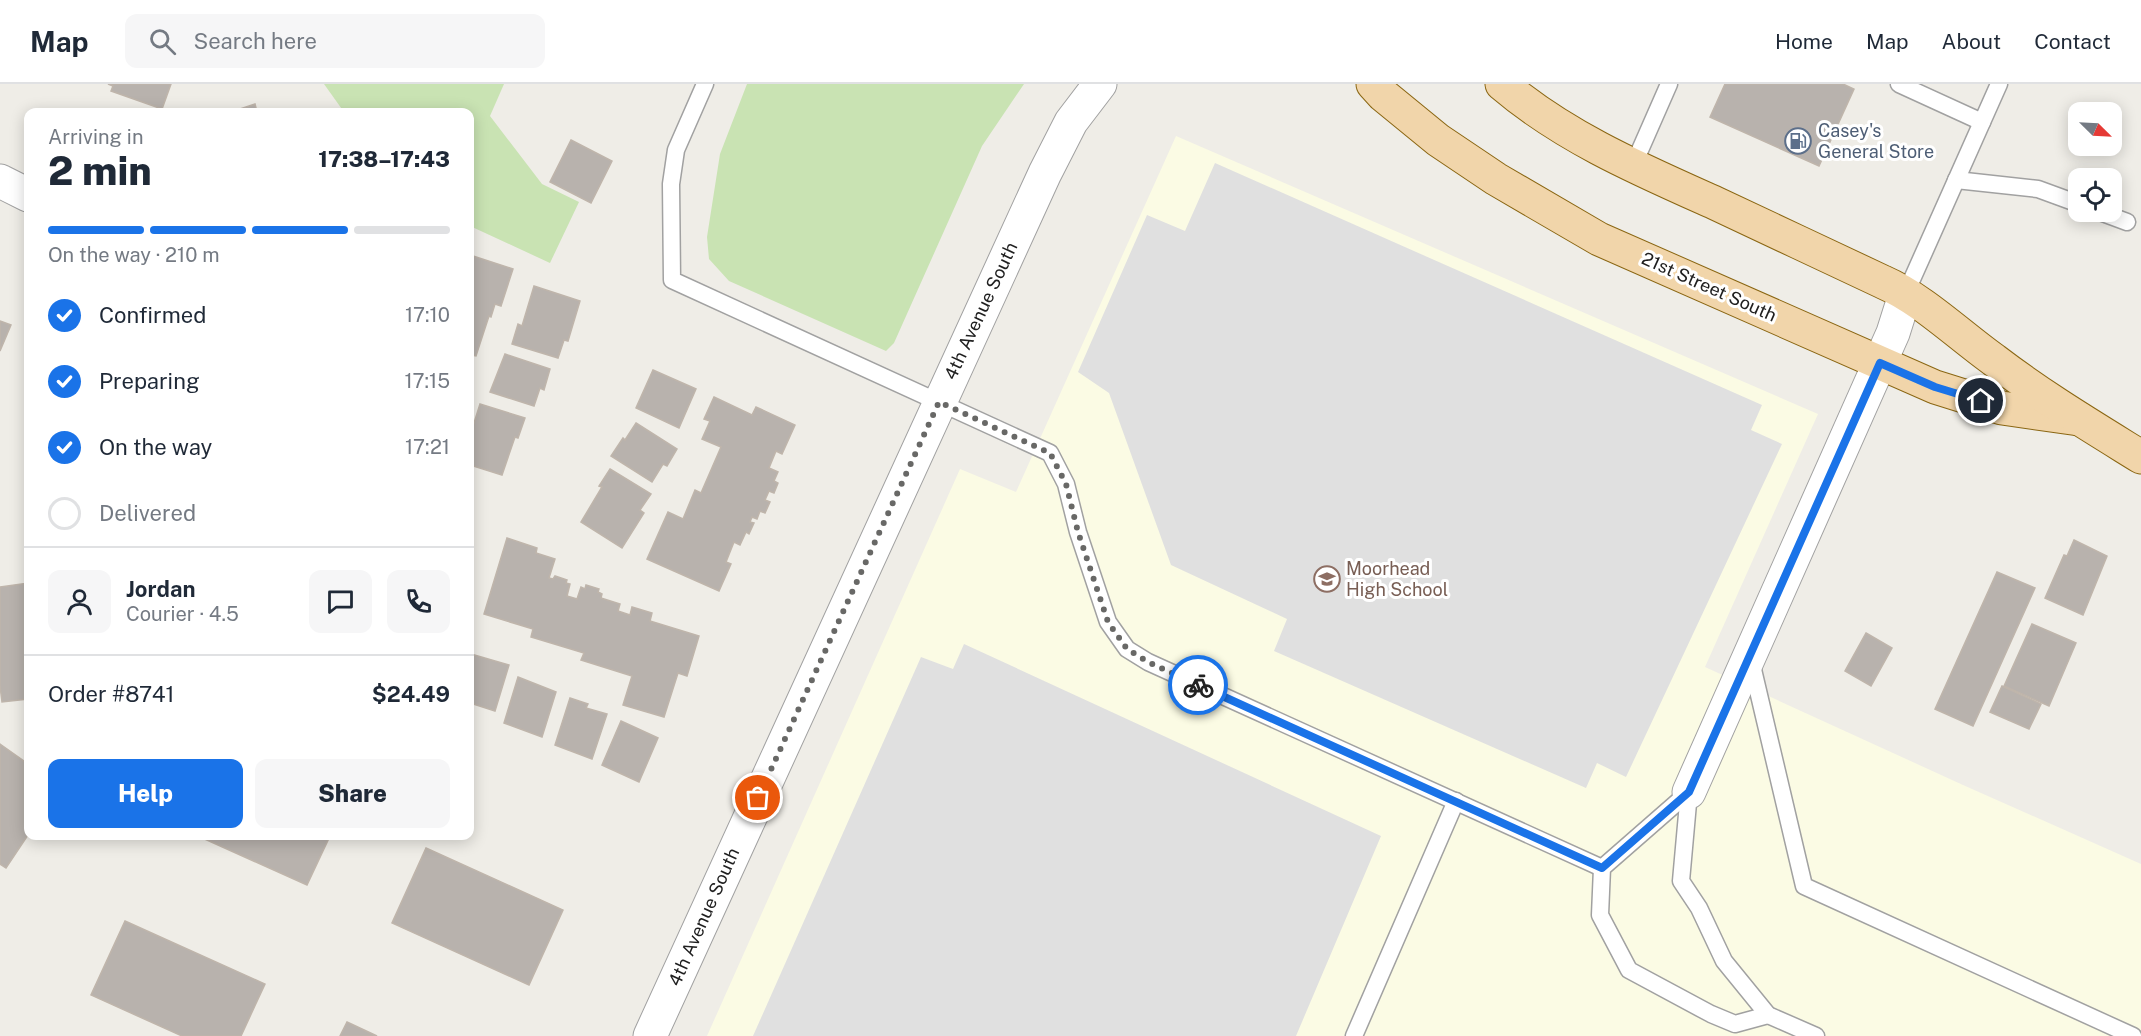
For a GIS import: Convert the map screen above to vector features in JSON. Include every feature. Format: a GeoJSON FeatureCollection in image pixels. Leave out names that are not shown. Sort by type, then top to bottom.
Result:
{"type":"FeatureCollection","features":[{"type":"Feature","properties":{"kind":"main road","name":"21st Street South"},"geometry":{"type":"LineString","coordinates":[[1373,84],[1383,95],[1438,140],[1496,179],[1599,239],[1935,387],[2002,408],[2079,419]]}},
{"type":"Feature","properties":{"kind":"main road","name":"21st Street South"},"geometry":{"type":"LineString","coordinates":[[1502,84],[1523,101],[1590,144],[1884,282],[1927,308],[1996,362],[2079,419],[2141,458]]}},
{"type":"Feature","properties":{"kind":"street","name":"4th Avenue South"},"geometry":{"type":"LineString","coordinates":[[650,1036],[1045,172],[1071,122],[1100,84]]}},
{"type":"Feature","properties":{"kind":"street"},"geometry":{"type":"LineString","coordinates":[[0,181],[24,193]]}},
{"type":"Feature","properties":{"kind":"street"},"geometry":{"type":"LineString","coordinates":[[1689,792],[1880,363],[1893,333],[1905,295]]}},
{"type":"Feature","properties":{"kind":"lane"},"geometry":{"type":"LineString","coordinates":[[705,84],[676,150],[671,184],[672,280],[1050,453],[1066,484],[1078,532],[1108,622],[1127,649],[1148,662],[1602,868]]}},
{"type":"Feature","properties":{"kind":"lane"},"geometry":{"type":"LineString","coordinates":[[1633,166],[1669,84]]}},
{"type":"Feature","properties":{"kind":"lane"},"geometry":{"type":"LineString","coordinates":[[1899,84],[1982,122]]}},
{"type":"Feature","properties":{"kind":"lane"},"geometry":{"type":"LineString","coordinates":[[1905,295],[1999,84]]}},
{"type":"Feature","properties":{"kind":"lane"},"geometry":{"type":"LineString","coordinates":[[1956,180],[2038,189],[2068,200]]}},
{"type":"Feature","properties":{"kind":"lane"},"geometry":{"type":"LineString","coordinates":[[2122,220],[2127,222]]}},
{"type":"Feature","properties":{"kind":"lane"},"geometry":{"type":"LineString","coordinates":[[1750,656],[1804,886],[2118,1027],[2133,1036]]}},
{"type":"Feature","properties":{"kind":"lane"},"geometry":{"type":"LineString","coordinates":[[1689,792],[1602,868],[1600,915],[1629,970],[1711,1014],[1735,1024],[1768,1016]]}},
{"type":"Feature","properties":{"kind":"lane"},"geometry":{"type":"LineString","coordinates":[[1689,792],[1681,881],[1699,908],[1724,962],[1768,1016],[1816,1036]]}},
{"type":"Feature","properties":{"kind":"lane"},"geometry":{"type":"LineString","coordinates":[[1354,1036],[1456,801]]}},
{"type":"Feature","properties":{"kind":"shaded area","name":"Moorhead High School"},"geometry":{"type":"Polygon","coordinates":[[[1176,136],[1818,414],[1705,667],[2141,864],[2141,1036],[707,1036],[960,469],[1016,492],[1176,136]]]}},
{"type":"Feature","properties":{"kind":"shaded area"},"geometry":{"type":"Polygon","coordinates":[[[1215,163],[1762,405],[1751,430],[1782,444],[1626,777],[1597,763],[1586,788],[1274,651],[1287,619],[1171,565],[1109,393],[1078,372],[1147,215],[1185,231],[1215,163]]]}},
{"type":"Feature","properties":{"kind":"shaded area"},"geometry":{"type":"Polygon","coordinates":[[[964,644],[1381,836],[1296,1036],[753,1036],[921,657],[953,669],[964,644]]]}},
{"type":"Feature","properties":{"kind":"green space"},"geometry":{"type":"Polygon","coordinates":[[[324,84],[504,84],[490,116],[542,184],[579,202],[550,263],[474,228],[474,108],[341,108],[324,84]]]}},
{"type":"Feature","properties":{"kind":"green space"},"geometry":{"type":"Polygon","coordinates":[[[747,84],[1024,84],[982,146],[894,343],[886,351],[729,281],[709,259],[707,237],[720,154],[747,84]]]}},
{"type":"Feature","properties":{"kind":"building"},"geometry":{"type":"Polygon","coordinates":[[[108,84],[171,84],[162,108],[111,91],[113,86],[108,84]]]}},
{"type":"Feature","properties":{"kind":"building","name":"Casey's General Store"},"geometry":{"type":"Polygon","coordinates":[[[1725,84],[1843,84],[1854,89],[1819,166],[1710,117],[1725,84]]]}},
{"type":"Feature","properties":{"kind":"building"},"geometry":{"type":"Polygon","coordinates":[[[255,104],[256,108],[243,108],[255,104]]]}},
{"type":"Feature","properties":{"kind":"building"},"geometry":{"type":"Polygon","coordinates":[[[571,140],[612,161],[591,203],[550,182],[571,140]]]}},
{"type":"Feature","properties":{"kind":"building"},"geometry":{"type":"Polygon","coordinates":[[[474,256],[513,269],[501,306],[495,304],[491,317],[489,316],[476,356],[474,356],[474,256]]]}},
{"type":"Feature","properties":{"kind":"building"},"geometry":{"type":"Polygon","coordinates":[[[534,286],[580,301],[568,341],[564,340],[558,358],[512,344],[518,324],[522,326],[534,286]]]}},
{"type":"Feature","properties":{"kind":"building"},"geometry":{"type":"Polygon","coordinates":[[[0,321],[11,325],[0,351],[0,321]]]}},
{"type":"Feature","properties":{"kind":"building"},"geometry":{"type":"Polygon","coordinates":[[[505,354],[550,369],[544,390],[540,388],[534,406],[490,392],[505,354]]]}},
{"type":"Feature","properties":{"kind":"building"},"geometry":{"type":"Polygon","coordinates":[[[653,370],[696,389],[679,428],[636,408],[653,370]]]}},
{"type":"Feature","properties":{"kind":"building"},"geometry":{"type":"Polygon","coordinates":[[[714,397],[752,415],[756,407],[795,425],[782,454],[776,451],[769,468],[778,472],[774,481],[778,483],[774,493],[769,491],[765,500],[770,502],[765,513],[760,511],[757,519],[752,517],[750,522],[754,523],[749,534],[746,532],[740,545],[734,542],[726,562],[731,564],[719,591],[647,559],[668,512],[683,519],[695,490],[701,493],[721,447],[702,439],[710,421],[704,419],[714,397]]]}},
{"type":"Feature","properties":{"kind":"building"},"geometry":{"type":"Polygon","coordinates":[[[480,404],[525,418],[518,438],[515,437],[502,475],[474,466],[474,423],[480,404]]]}},
{"type":"Feature","properties":{"kind":"building"},"geometry":{"type":"Polygon","coordinates":[[[636,423],[677,449],[667,466],[663,464],[652,482],[611,456],[636,423]]]}},
{"type":"Feature","properties":{"kind":"building"},"geometry":{"type":"Polygon","coordinates":[[[610,469],[651,494],[640,510],[644,513],[622,548],[581,522],[610,469]]]}},
{"type":"Feature","properties":{"kind":"building"},"geometry":{"type":"Polygon","coordinates":[[[507,538],[537,548],[536,553],[555,559],[549,578],[553,579],[555,576],[567,580],[566,583],[570,584],[567,596],[577,599],[581,587],[585,589],[586,585],[599,589],[598,592],[602,594],[601,598],[620,604],[618,611],[630,615],[632,607],[652,613],[650,621],[699,636],[687,676],[678,673],[664,717],[623,705],[632,676],[581,660],[584,653],[531,637],[533,629],[484,614],[507,538]]]}},
{"type":"Feature","properties":{"kind":"building"},"geometry":{"type":"Polygon","coordinates":[[[2074,540],[2107,556],[2083,615],[2045,598],[2064,555],[2067,556],[2074,540]]]}},
{"type":"Feature","properties":{"kind":"building"},"geometry":{"type":"Polygon","coordinates":[[[1997,572],[2035,588],[1973,726],[1935,709],[1997,572]]]}},
{"type":"Feature","properties":{"kind":"building"},"geometry":{"type":"Polygon","coordinates":[[[24,584],[24,699],[2,702],[0,686],[0,587],[24,584]]]}},
{"type":"Feature","properties":{"kind":"building"},"geometry":{"type":"Polygon","coordinates":[[[2032,624],[2076,643],[2049,706],[2004,686],[2032,624]]]}},
{"type":"Feature","properties":{"kind":"building"},"geometry":{"type":"Polygon","coordinates":[[[1866,633],[1892,648],[1871,686],[1845,671],[1866,633]]]}},
{"type":"Feature","properties":{"kind":"building"},"geometry":{"type":"Polygon","coordinates":[[[474,655],[509,665],[495,711],[474,704],[474,655]]]}},
{"type":"Feature","properties":{"kind":"building"},"geometry":{"type":"Polygon","coordinates":[[[518,677],[556,692],[542,737],[504,723],[518,677]]]}},
{"type":"Feature","properties":{"kind":"building"},"geometry":{"type":"Polygon","coordinates":[[[2002,686],[2041,704],[2029,729],[1990,712],[2002,686]]]}},
{"type":"Feature","properties":{"kind":"building"},"geometry":{"type":"Polygon","coordinates":[[[570,698],[588,704],[586,708],[607,714],[592,759],[555,745],[570,698]]]}},
{"type":"Feature","properties":{"kind":"building"},"geometry":{"type":"Polygon","coordinates":[[[621,721],[658,738],[639,782],[602,765],[621,721]]]}},
{"type":"Feature","properties":{"kind":"building"},"geometry":{"type":"Polygon","coordinates":[[[0,744],[24,761],[25,840],[6,868],[0,864],[0,744]]]}},
{"type":"Feature","properties":{"kind":"building"},"geometry":{"type":"Polygon","coordinates":[[[207,840],[328,840],[307,885],[207,840]]]}},
{"type":"Feature","properties":{"kind":"building"},"geometry":{"type":"Polygon","coordinates":[[[426,848],[563,910],[529,985],[392,923],[426,848]]]}},
{"type":"Feature","properties":{"kind":"building"},"geometry":{"type":"Polygon","coordinates":[[[125,921],[265,984],[241,1036],[182,1036],[91,995],[125,921]]]}},
{"type":"Feature","properties":{"kind":"building"},"geometry":{"type":"Polygon","coordinates":[[[347,1022],[377,1036],[340,1036],[347,1022]]]}},
{"type":"Feature","properties":{"kind":"way so far"},"geometry":{"type":"LineString","coordinates":[[758,798],[939,402],[1050,453],[1066,484],[1078,532],[1108,622],[1127,649],[1148,662],[1198,685]]}},
{"type":"Feature","properties":{"kind":"place","name":"Casey's General Store"},"geometry":{"type":"Point","coordinates":[1798,141]}},
{"type":"Feature","properties":{"kind":"place","name":"Moorhead High School"},"geometry":{"type":"Point","coordinates":[1327,579]}},
{"type":"Feature","properties":{"kind":"route"},"geometry":{"type":"LineString","coordinates":[[1198,685],[1602,868],[1689,792],[1880,363],[1935,387],[1981,401]]}}]}
